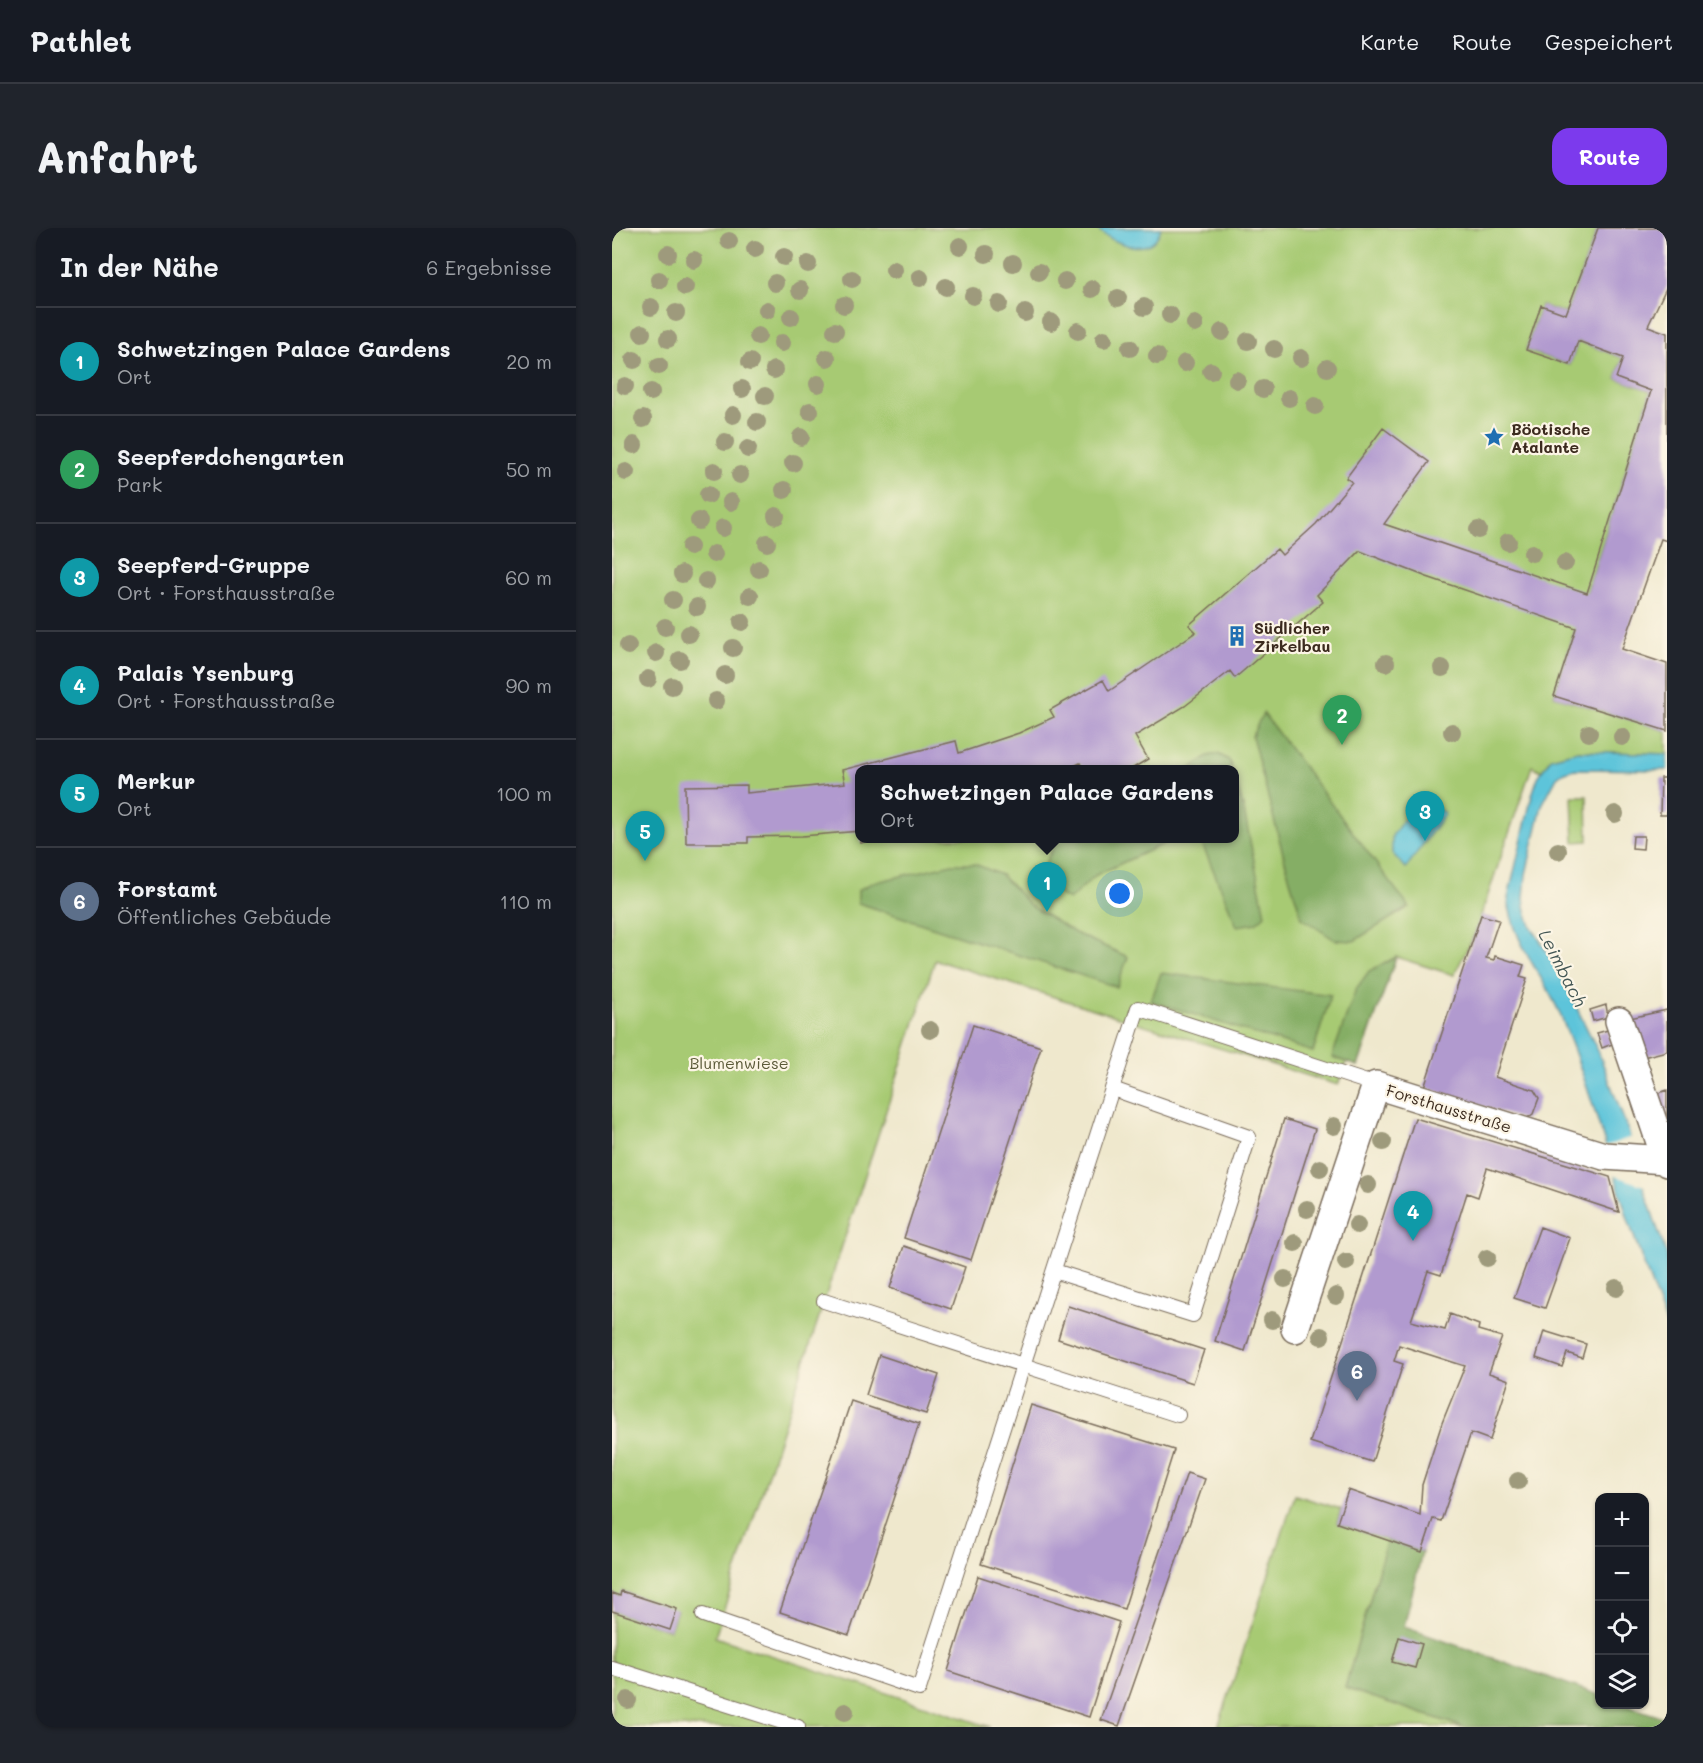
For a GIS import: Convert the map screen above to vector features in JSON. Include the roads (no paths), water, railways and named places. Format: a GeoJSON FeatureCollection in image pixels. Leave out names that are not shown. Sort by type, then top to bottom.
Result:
{"type":"FeatureCollection","features":[{"type":"Feature","properties":{"kind":"street","name":"Forsthausstraße"},"geometry":{"type":"LineString","coordinates":[[1295,1329],[1377,1085],[1604,1156],[1666,1162],[1619,1022]]}},
{"type":"Feature","properties":{"kind":"lane"},"geometry":{"type":"LineString","coordinates":[[703,1615],[919,1689],[1138,1008],[1377,1085]]}},
{"type":"Feature","properties":{"kind":"lane"},"geometry":{"type":"LineString","coordinates":[[1054,1271],[1193,1315],[1249,1137],[1113,1089]]}},
{"type":"Feature","properties":{"kind":"lane"},"geometry":{"type":"LineString","coordinates":[[824,1301],[1178,1414]]}},
{"type":"Feature","properties":{"kind":"lane"},"geometry":{"type":"LineString","coordinates":[[612,1668],[798,1727]]}},
{"type":"Feature","properties":{"kind":"water"},"geometry":{"type":"Polygon","coordinates":[[[1096,228],[1161,228],[1156,238],[1149,244],[1132,246],[1112,239],[1096,228]]]}},
{"type":"Feature","properties":{"kind":"water"},"geometry":{"type":"Polygon","coordinates":[[[1578,751],[1667,754],[1667,770],[1575,769],[1557,777],[1542,805],[1526,874],[1524,898],[1531,926],[1557,968],[1598,1051],[1629,1133],[1644,1189],[1667,1256],[1667,1326],[1628,1219],[1570,1039],[1553,1000],[1515,929],[1508,898],[1538,777],[1551,758],[1578,751]]]}},
{"type":"Feature","properties":{"kind":"water"},"geometry":{"type":"Polygon","coordinates":[[[1428,804],[1445,813],[1406,868],[1392,853],[1392,836],[1412,808],[1428,804]]]}},
{"type":"Feature","properties":{"kind":"place","name":"Böotische Atalante"},"geometry":{"type":"Point","coordinates":[1494,437]}},
{"type":"Feature","properties":{"kind":"place","name":"Südlicher Zirkelbau"},"geometry":{"type":"Point","coordinates":[1237,636]}},
{"type":"Feature","properties":{"kind":"place","name":"Seepferdchengarten"},"geometry":{"type":"Point","coordinates":[1342,745]}},
{"type":"Feature","properties":{"kind":"place","name":"Seepferd-Gruppe"},"geometry":{"type":"Point","coordinates":[1425,841]}},
{"type":"Feature","properties":{"kind":"place","name":"Merkur"},"geometry":{"type":"Point","coordinates":[645,861]}},
{"type":"Feature","properties":{"kind":"place","name":"Schwetzingen Palace Gardens"},"geometry":{"type":"Point","coordinates":[1047,912]}},
{"type":"Feature","properties":{"kind":"place","name":"Palais Ysenburg"},"geometry":{"type":"Point","coordinates":[1413,1241]}},
{"type":"Feature","properties":{"kind":"place","name":"Forstamt"},"geometry":{"type":"Point","coordinates":[1357,1401]}},
{"type":"Feature","properties":{"kind":"water label","name":"Leimbach"},"geometry":{"type":"Point","coordinates":[1563,968]}},
{"type":"Feature","properties":{"kind":"park label","name":"Blumenwiese"},"geometry":{"type":"Point","coordinates":[739,1062]}}]}
